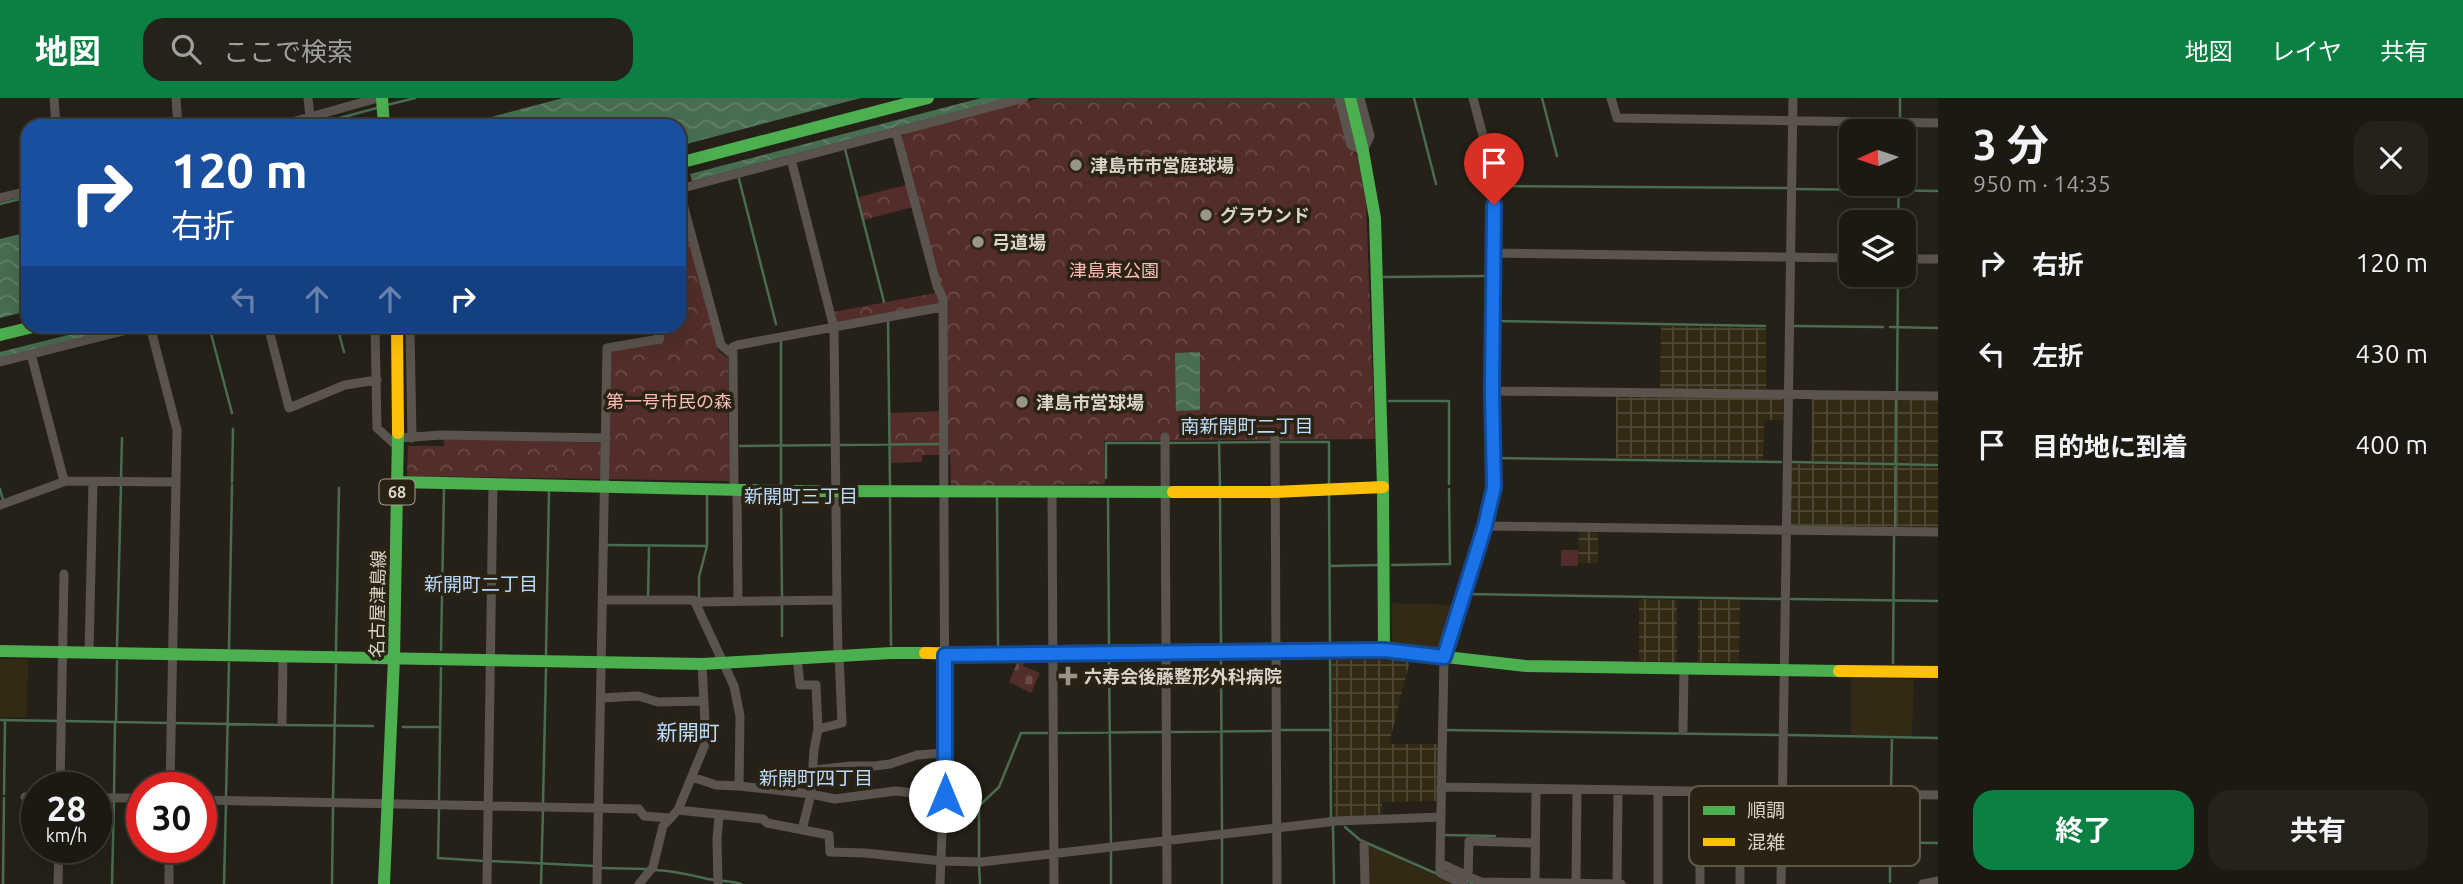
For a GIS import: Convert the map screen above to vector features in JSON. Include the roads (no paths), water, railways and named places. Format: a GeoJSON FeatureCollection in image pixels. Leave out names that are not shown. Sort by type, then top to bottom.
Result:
{"type":"FeatureCollection","features":[{"type":"Feature","properties":{"kind":"street"},"geometry":{"type":"LineString","coordinates":[[54,98],[56,119]]}},
{"type":"Feature","properties":{"kind":"street"},"geometry":{"type":"LineString","coordinates":[[176,98],[178,119]]}},
{"type":"Feature","properties":{"kind":"street"},"geometry":{"type":"LineString","coordinates":[[309,98],[310,117]]}},
{"type":"Feature","properties":{"kind":"street"},"geometry":{"type":"LineString","coordinates":[[303,119],[361,100],[380,98],[383,119]]}},
{"type":"Feature","properties":{"kind":"street"},"geometry":{"type":"LineString","coordinates":[[686,161],[928,98]]}},
{"type":"Feature","properties":{"kind":"street"},"geometry":{"type":"LineString","coordinates":[[686,187],[1024,98]]}},
{"type":"Feature","properties":{"kind":"street"},"geometry":{"type":"LineString","coordinates":[[1339,98],[1351,145],[1363,151]]}},
{"type":"Feature","properties":{"kind":"street"},"geometry":{"type":"LineString","coordinates":[[1350,98],[1375,218],[1383,487],[1384,650]]}},
{"type":"Feature","properties":{"kind":"street"},"geometry":{"type":"LineString","coordinates":[[1360,98],[1370,136],[1363,151]]}},
{"type":"Feature","properties":{"kind":"street"},"geometry":{"type":"LineString","coordinates":[[1473,98],[1495,181],[1492,391],[1494,487],[1485,526],[1444,657],[1440,863],[1466,880],[1481,882],[1619,884],[1618,791]]}},
{"type":"Feature","properties":{"kind":"street"},"geometry":{"type":"LineString","coordinates":[[1611,98],[1617,118],[1938,123]]}},
{"type":"Feature","properties":{"kind":"street"},"geometry":{"type":"LineString","coordinates":[[1782,786],[1793,98]]}},
{"type":"Feature","properties":{"kind":"street"},"geometry":{"type":"LineString","coordinates":[[896,132],[937,286],[943,299],[945,796],[940,884]]}},
{"type":"Feature","properties":{"kind":"street"},"geometry":{"type":"LineString","coordinates":[[791,159],[834,328],[837,600],[842,723],[818,729]]}},
{"type":"Feature","properties":{"kind":"street"},"geometry":{"type":"LineString","coordinates":[[0,198],[21,193]]}},
{"type":"Feature","properties":{"kind":"street"},"geometry":{"type":"LineString","coordinates":[[686,215],[721,345],[733,355]]}},
{"type":"Feature","properties":{"kind":"street"},"geometry":{"type":"LineString","coordinates":[[1494,253],[1839,258]]}},
{"type":"Feature","properties":{"kind":"street"},"geometry":{"type":"LineString","coordinates":[[1916,259],[1938,260]]}},
{"type":"Feature","properties":{"kind":"street"},"geometry":{"type":"LineString","coordinates":[[738,601],[733,347],[942,307]]}},
{"type":"Feature","properties":{"kind":"street"},"geometry":{"type":"LineString","coordinates":[[0,335],[21,330]]}},
{"type":"Feature","properties":{"kind":"street"},"geometry":{"type":"LineString","coordinates":[[0,362],[115,333]]}},
{"type":"Feature","properties":{"kind":"street"},"geometry":{"type":"LineString","coordinates":[[152,333],[177,430],[170,772]]}},
{"type":"Feature","properties":{"kind":"street"},"geometry":{"type":"LineString","coordinates":[[270,333],[289,408],[345,385],[377,380]]}},
{"type":"Feature","properties":{"kind":"street"},"geometry":{"type":"LineString","coordinates":[[374,333],[377,428],[403,441],[442,435],[606,438]]}},
{"type":"Feature","properties":{"kind":"street","name":"名古屋津島線"},"geometry":{"type":"LineString","coordinates":[[384,884],[394,658],[398,482],[403,441],[397,333]]}},
{"type":"Feature","properties":{"kind":"street"},"geometry":{"type":"LineString","coordinates":[[403,441],[410,333]]}},
{"type":"Feature","properties":{"kind":"street"},"geometry":{"type":"LineString","coordinates":[[597,884],[607,348],[660,339],[658,333]]}},
{"type":"Feature","properties":{"kind":"street"},"geometry":{"type":"LineString","coordinates":[[31,354],[66,481]]}},
{"type":"Feature","properties":{"kind":"street"},"geometry":{"type":"LineString","coordinates":[[1492,391],[1938,396]]}},
{"type":"Feature","properties":{"kind":"street"},"geometry":{"type":"LineString","coordinates":[[1275,436],[1277,884]]}},
{"type":"Feature","properties":{"kind":"street"},"geometry":{"type":"LineString","coordinates":[[1165,437],[1167,884]]}},
{"type":"Feature","properties":{"kind":"street"},"geometry":{"type":"LineString","coordinates":[[0,505],[66,481],[176,482]]}},
{"type":"Feature","properties":{"kind":"street"},"geometry":{"type":"LineString","coordinates":[[89,653],[93,482]]}},
{"type":"Feature","properties":{"kind":"street"},"geometry":{"type":"LineString","coordinates":[[398,482],[835,491],[1274,492],[1383,487]]}},
{"type":"Feature","properties":{"kind":"street"},"geometry":{"type":"LineString","coordinates":[[487,884],[493,484]]}},
{"type":"Feature","properties":{"kind":"street"},"geometry":{"type":"LineString","coordinates":[[1052,490],[1054,884]]}},
{"type":"Feature","properties":{"kind":"street"},"geometry":{"type":"LineString","coordinates":[[1485,526],[1938,533]]}},
{"type":"Feature","properties":{"kind":"street"},"geometry":{"type":"LineString","coordinates":[[60,772],[64,574]]}},
{"type":"Feature","properties":{"kind":"street"},"geometry":{"type":"LineString","coordinates":[[603,600],[837,600]]}},
{"type":"Feature","properties":{"kind":"street"},"geometry":{"type":"LineString","coordinates":[[695,602],[734,686],[740,716],[739,786]]}},
{"type":"Feature","properties":{"kind":"street"},"geometry":{"type":"LineString","coordinates":[[0,652],[702,664],[891,653],[1276,653],[1384,650],[1526,666],[1938,672]]}},
{"type":"Feature","properties":{"kind":"street"},"geometry":{"type":"LineString","coordinates":[[282,722],[284,656]]}},
{"type":"Feature","properties":{"kind":"street"},"geometry":{"type":"LineString","coordinates":[[797,657],[800,685],[816,685],[818,729],[811,794],[802,830]]}},
{"type":"Feature","properties":{"kind":"street"},"geometry":{"type":"LineString","coordinates":[[639,884],[651,870],[663,826],[678,810],[706,742],[702,664]]}},
{"type":"Feature","properties":{"kind":"street"},"geometry":{"type":"LineString","coordinates":[[1683,730],[1684,668]]}},
{"type":"Feature","properties":{"kind":"street"},"geometry":{"type":"LineString","coordinates":[[601,698],[638,696],[658,702],[705,701]]}},
{"type":"Feature","properties":{"kind":"street"},"geometry":{"type":"LineString","coordinates":[[813,770],[851,765],[874,766],[918,755],[945,753]]}},
{"type":"Feature","properties":{"kind":"street"},"geometry":{"type":"LineString","coordinates":[[692,777],[716,785],[811,794],[835,799],[895,791],[945,796]]}},
{"type":"Feature","properties":{"kind":"street"},"geometry":{"type":"LineString","coordinates":[[1441,787],[1689,793]]}},
{"type":"Feature","properties":{"kind":"street"},"geometry":{"type":"LineString","coordinates":[[1535,883],[1536,789]]}},
{"type":"Feature","properties":{"kind":"street"},"geometry":{"type":"LineString","coordinates":[[1576,883],[1577,790]]}},
{"type":"Feature","properties":{"kind":"street"},"geometry":{"type":"LineString","coordinates":[[1658,792],[1658,884]]}},
{"type":"Feature","properties":{"kind":"street"},"geometry":{"type":"LineString","coordinates":[[1920,795],[1938,795]]}},
{"type":"Feature","properties":{"kind":"street"},"geometry":{"type":"LineString","coordinates":[[217,800],[639,808],[644,816],[669,818]]}},
{"type":"Feature","properties":{"kind":"street"},"geometry":{"type":"LineString","coordinates":[[678,810],[763,819],[767,823],[829,835],[830,852],[981,862],[1277,828],[1381,818],[1441,817]]}},
{"type":"Feature","properties":{"kind":"street"},"geometry":{"type":"LineString","coordinates":[[718,882],[719,816]]}},
{"type":"Feature","properties":{"kind":"street"},"geometry":{"type":"LineString","coordinates":[[1466,880],[1469,841],[1535,843]]}},
{"type":"Feature","properties":{"kind":"street"},"geometry":{"type":"LineString","coordinates":[[1364,845],[1365,884]]}},
{"type":"Feature","properties":{"kind":"street"},"geometry":{"type":"LineString","coordinates":[[58,884],[59,863]]}},
{"type":"Feature","properties":{"kind":"street"},"geometry":{"type":"LineString","coordinates":[[169,863],[169,884]]}},
{"type":"Feature","properties":{"kind":"street"},"geometry":{"type":"LineString","coordinates":[[1700,866],[1700,884]]}},
{"type":"Feature","properties":{"kind":"street"},"geometry":{"type":"LineString","coordinates":[[1740,866],[1740,884]]}},
{"type":"Feature","properties":{"kind":"street"},"geometry":{"type":"LineString","coordinates":[[1781,866],[1781,884]]}},
{"type":"Feature","properties":{"kind":"street"},"geometry":{"type":"LineString","coordinates":[[1923,884],[1938,881]]}},
{"type":"Feature","properties":{"kind":"water"},"geometry":{"type":"Polygon","coordinates":[[[563,98],[861,98],[686,144],[686,119],[484,119],[563,98]]]}},
{"type":"Feature","properties":{"kind":"water"},"geometry":{"type":"Polygon","coordinates":[[[981,98],[1008,98],[692,181],[690,174],[981,98]]]}},
{"type":"Feature","properties":{"kind":"water"},"geometry":{"type":"Polygon","coordinates":[[[21,234],[21,313],[0,318],[0,239],[21,234]]]}},
{"type":"Feature","properties":{"kind":"water"},"geometry":{"type":"Polygon","coordinates":[[[76,333],[100,333],[0,358],[0,352],[76,333]]]}},
{"type":"Feature","properties":{"kind":"water"},"geometry":{"type":"Polygon","coordinates":[[[1200,352],[1200,410],[1176,411],[1175,353],[1200,352]]]}},
{"type":"Feature","properties":{"kind":"waterway"},"geometry":{"type":"LineString","coordinates":[[387,105],[415,98]]}},
{"type":"Feature","properties":{"kind":"waterway"},"geometry":{"type":"LineString","coordinates":[[1414,98],[1436,184]]}},
{"type":"Feature","properties":{"kind":"waterway"},"geometry":{"type":"LineString","coordinates":[[1542,98],[1557,156]]}},
{"type":"Feature","properties":{"kind":"waterway"},"geometry":{"type":"LineString","coordinates":[[1900,98],[1900,118]]}},
{"type":"Feature","properties":{"kind":"waterway"},"geometry":{"type":"LineString","coordinates":[[336,119],[377,108]]}},
{"type":"Feature","properties":{"kind":"waterway"},"geometry":{"type":"LineString","coordinates":[[845,149],[884,302]]}},
{"type":"Feature","properties":{"kind":"waterway"},"geometry":{"type":"LineString","coordinates":[[739,179],[776,324]]}},
{"type":"Feature","properties":{"kind":"waterway"},"geometry":{"type":"LineString","coordinates":[[1497,186],[1787,188]]}},
{"type":"Feature","properties":{"kind":"waterway"},"geometry":{"type":"LineString","coordinates":[[1797,189],[1938,191]]}},
{"type":"Feature","properties":{"kind":"waterway"},"geometry":{"type":"LineString","coordinates":[[1898,210],[1899,196]]}},
{"type":"Feature","properties":{"kind":"waterway"},"geometry":{"type":"LineString","coordinates":[[0,204],[21,199]]}},
{"type":"Feature","properties":{"kind":"waterway"},"geometry":{"type":"LineString","coordinates":[[1384,277],[1489,276]]}},
{"type":"Feature","properties":{"kind":"waterway"},"geometry":{"type":"LineString","coordinates":[[1897,391],[1898,287]]}},
{"type":"Feature","properties":{"kind":"waterway"},"geometry":{"type":"LineString","coordinates":[[888,320],[890,486]]}},
{"type":"Feature","properties":{"kind":"waterway"},"geometry":{"type":"LineString","coordinates":[[1496,321],[1765,326]]}},
{"type":"Feature","properties":{"kind":"waterway"},"geometry":{"type":"LineString","coordinates":[[1795,326],[1883,327]]}},
{"type":"Feature","properties":{"kind":"waterway"},"geometry":{"type":"LineString","coordinates":[[1890,327],[1938,328]]}},
{"type":"Feature","properties":{"kind":"waterway"},"geometry":{"type":"LineString","coordinates":[[211,333],[232,413]]}},
{"type":"Feature","properties":{"kind":"waterway"},"geometry":{"type":"LineString","coordinates":[[339,333],[344,352]]}},
{"type":"Feature","properties":{"kind":"waterway"},"geometry":{"type":"LineString","coordinates":[[781,341],[781,486]]}},
{"type":"Feature","properties":{"kind":"waterway"},"geometry":{"type":"LineString","coordinates":[[1895,528],[1896,400]]}},
{"type":"Feature","properties":{"kind":"waterway"},"geometry":{"type":"LineString","coordinates":[[1389,401],[1449,401],[1449,484]]}},
{"type":"Feature","properties":{"kind":"waterway"},"geometry":{"type":"LineString","coordinates":[[232,482],[233,429]]}},
{"type":"Feature","properties":{"kind":"waterway"},"geometry":{"type":"LineString","coordinates":[[121,478],[122,438]]}},
{"type":"Feature","properties":{"kind":"waterway"},"geometry":{"type":"LineString","coordinates":[[1219,442],[1220,487]]}},
{"type":"Feature","properties":{"kind":"waterway"},"geometry":{"type":"LineString","coordinates":[[1167,443],[1271,442]]}},
{"type":"Feature","properties":{"kind":"waterway"},"geometry":{"type":"LineString","coordinates":[[1278,442],[1329,442],[1329,486]]}},
{"type":"Feature","properties":{"kind":"waterway"},"geometry":{"type":"LineString","coordinates":[[1106,478],[1106,443],[1162,443]]}},
{"type":"Feature","properties":{"kind":"waterway"},"geometry":{"type":"LineString","coordinates":[[839,445],[939,444]]}},
{"type":"Feature","properties":{"kind":"waterway"},"geometry":{"type":"LineString","coordinates":[[740,446],[832,445]]}},
{"type":"Feature","properties":{"kind":"waterway"},"geometry":{"type":"LineString","coordinates":[[1495,458],[1781,462]]}},
{"type":"Feature","properties":{"kind":"waterway"},"geometry":{"type":"LineString","coordinates":[[1792,462],[1938,465]]}},
{"type":"Feature","properties":{"kind":"waterway"},"geometry":{"type":"LineString","coordinates":[[117,646],[121,485]]}},
{"type":"Feature","properties":{"kind":"waterway"},"geometry":{"type":"LineString","coordinates":[[229,648],[232,485]]}},
{"type":"Feature","properties":{"kind":"waterway"},"geometry":{"type":"LineString","coordinates":[[336,650],[339,488]]}},
{"type":"Feature","properties":{"kind":"waterway"},"geometry":{"type":"LineString","coordinates":[[0,489],[3,500]]}},
{"type":"Feature","properties":{"kind":"waterway"},"geometry":{"type":"LineString","coordinates":[[441,650],[444,489]]}},
{"type":"Feature","properties":{"kind":"waterway"},"geometry":{"type":"LineString","coordinates":[[1392,565],[1450,564],[1449,489]]}},
{"type":"Feature","properties":{"kind":"waterway"},"geometry":{"type":"LineString","coordinates":[[546,654],[549,492]]}},
{"type":"Feature","properties":{"kind":"waterway"},"geometry":{"type":"LineString","coordinates":[[1329,492],[1330,647]]}},
{"type":"Feature","properties":{"kind":"waterway"},"geometry":{"type":"LineString","coordinates":[[699,598],[699,577],[707,546],[707,493]]}},
{"type":"Feature","properties":{"kind":"waterway"},"geometry":{"type":"LineString","coordinates":[[997,496],[998,647]]}},
{"type":"Feature","properties":{"kind":"waterway"},"geometry":{"type":"LineString","coordinates":[[1108,496],[1109,646]]}},
{"type":"Feature","properties":{"kind":"waterway"},"geometry":{"type":"LineString","coordinates":[[781,497],[782,597]]}},
{"type":"Feature","properties":{"kind":"waterway"},"geometry":{"type":"LineString","coordinates":[[890,497],[891,645]]}},
{"type":"Feature","properties":{"kind":"waterway"},"geometry":{"type":"LineString","coordinates":[[1220,497],[1221,645]]}},
{"type":"Feature","properties":{"kind":"waterway"},"geometry":{"type":"LineString","coordinates":[[1893,663],[1894,537]]}},
{"type":"Feature","properties":{"kind":"waterway"},"geometry":{"type":"LineString","coordinates":[[607,545],[705,546]]}},
{"type":"Feature","properties":{"kind":"waterway"},"geometry":{"type":"LineString","coordinates":[[648,598],[649,546]]}},
{"type":"Feature","properties":{"kind":"waterway"},"geometry":{"type":"LineString","coordinates":[[1330,566],[1377,565]]}},
{"type":"Feature","properties":{"kind":"waterway"},"geometry":{"type":"LineString","coordinates":[[1467,594],[1781,599]]}},
{"type":"Feature","properties":{"kind":"waterway"},"geometry":{"type":"LineString","coordinates":[[1791,599],[1938,601]]}},
{"type":"Feature","properties":{"kind":"waterway"},"geometry":{"type":"LineString","coordinates":[[782,604],[782,636]]}},
{"type":"Feature","properties":{"kind":"waterway"},"geometry":{"type":"LineString","coordinates":[[1330,653],[1331,818]]}},
{"type":"Feature","properties":{"kind":"waterway"},"geometry":{"type":"LineString","coordinates":[[1221,660],[1222,830]]}},
{"type":"Feature","properties":{"kind":"waterway"},"geometry":{"type":"LineString","coordinates":[[116,722],[117,661]]}},
{"type":"Feature","properties":{"kind":"waterway"},"geometry":{"type":"LineString","coordinates":[[1109,661],[1111,843]]}},
{"type":"Feature","properties":{"kind":"waterway"},"geometry":{"type":"LineString","coordinates":[[226,797],[229,663]]}},
{"type":"Feature","properties":{"kind":"waterway"},"geometry":{"type":"LineString","coordinates":[[333,800],[336,665]]}},
{"type":"Feature","properties":{"kind":"waterway"},"geometry":{"type":"LineString","coordinates":[[439,801],[441,668]]}},
{"type":"Feature","properties":{"kind":"waterway"},"geometry":{"type":"LineString","coordinates":[[543,803],[546,669]]}},
{"type":"Feature","properties":{"kind":"waterway"},"geometry":{"type":"LineString","coordinates":[[0,720],[59,721]]}},
{"type":"Feature","properties":{"kind":"waterway"},"geometry":{"type":"LineString","coordinates":[[4,794],[5,720]]}},
{"type":"Feature","properties":{"kind":"waterway"},"geometry":{"type":"LineString","coordinates":[[64,721],[169,723]]}},
{"type":"Feature","properties":{"kind":"waterway"},"geometry":{"type":"LineString","coordinates":[[114,795],[115,722]]}},
{"type":"Feature","properties":{"kind":"waterway"},"geometry":{"type":"LineString","coordinates":[[174,723],[280,725]]}},
{"type":"Feature","properties":{"kind":"waterway"},"geometry":{"type":"LineString","coordinates":[[284,725],[373,726]]}},
{"type":"Feature","properties":{"kind":"waterway"},"geometry":{"type":"LineString","coordinates":[[403,727],[440,727]]}},
{"type":"Feature","properties":{"kind":"waterway"},"geometry":{"type":"LineString","coordinates":[[1280,730],[1331,730]]}},
{"type":"Feature","properties":{"kind":"waterway"},"geometry":{"type":"LineString","coordinates":[[1445,730],[1778,735]]}},
{"type":"Feature","properties":{"kind":"waterway"},"geometry":{"type":"LineString","coordinates":[[1172,732],[1272,731]]}},
{"type":"Feature","properties":{"kind":"waterway"},"geometry":{"type":"LineString","coordinates":[[1058,733],[1161,732]]}},
{"type":"Feature","properties":{"kind":"waterway"},"geometry":{"type":"LineString","coordinates":[[979,858],[979,806],[999,787],[1021,733],[1047,733]]}},
{"type":"Feature","properties":{"kind":"waterway"},"geometry":{"type":"LineString","coordinates":[[1789,735],[1938,738]]}},
{"type":"Feature","properties":{"kind":"waterway"},"geometry":{"type":"LineString","coordinates":[[1891,786],[1892,737]]}},
{"type":"Feature","properties":{"kind":"waterway"},"geometry":{"type":"LineString","coordinates":[[3,884],[4,798]]}},
{"type":"Feature","properties":{"kind":"waterway"},"geometry":{"type":"LineString","coordinates":[[949,798],[980,803]]}},
{"type":"Feature","properties":{"kind":"waterway"},"geometry":{"type":"LineString","coordinates":[[112,884],[114,800]]}},
{"type":"Feature","properties":{"kind":"waterway"},"geometry":{"type":"LineString","coordinates":[[224,884],[226,803]]}},
{"type":"Feature","properties":{"kind":"waterway"},"geometry":{"type":"LineString","coordinates":[[332,884],[333,807]]}},
{"type":"Feature","properties":{"kind":"waterway"},"geometry":{"type":"LineString","coordinates":[[439,807],[438,858],[484,861]]}},
{"type":"Feature","properties":{"kind":"waterway"},"geometry":{"type":"LineString","coordinates":[[541,884],[543,810]]}},
{"type":"Feature","properties":{"kind":"waterway"},"geometry":{"type":"LineString","coordinates":[[1333,826],[1334,884]]}},
{"type":"Feature","properties":{"kind":"waterway"},"geometry":{"type":"LineString","coordinates":[[1345,827],[1360,840],[1435,873]]}},
{"type":"Feature","properties":{"kind":"waterway"},"geometry":{"type":"LineString","coordinates":[[1444,835],[1495,836]]}},
{"type":"Feature","properties":{"kind":"waterway"},"geometry":{"type":"LineString","coordinates":[[1222,838],[1222,884]]}},
{"type":"Feature","properties":{"kind":"waterway"},"geometry":{"type":"LineString","coordinates":[[1920,843],[1938,843]]}},
{"type":"Feature","properties":{"kind":"waterway"},"geometry":{"type":"LineString","coordinates":[[1111,852],[1111,884]]}},
{"type":"Feature","properties":{"kind":"waterway"},"geometry":{"type":"LineString","coordinates":[[490,861],[595,866]]}},
{"type":"Feature","properties":{"kind":"waterway"},"geometry":{"type":"LineString","coordinates":[[979,866],[980,884]]}},
{"type":"Feature","properties":{"kind":"waterway"},"geometry":{"type":"LineString","coordinates":[[1890,866],[1890,882]]}},
{"type":"Feature","properties":{"kind":"waterway"},"geometry":{"type":"LineString","coordinates":[[601,868],[647,869]]}},
{"type":"Feature","properties":{"kind":"waterway"},"geometry":{"type":"LineString","coordinates":[[653,870],[741,884]]}},
{"type":"Feature","properties":{"kind":"waterway"},"geometry":{"type":"LineString","coordinates":[[1465,880],[1473,884]]}},
{"type":"Feature","properties":{"kind":"place","name":"津島市市営庭球場"},"geometry":{"type":"Point","coordinates":[1076,165]}},
{"type":"Feature","properties":{"kind":"place","name":"グラウンド"},"geometry":{"type":"Point","coordinates":[1206,215]}},
{"type":"Feature","properties":{"kind":"place","name":"弓道場"},"geometry":{"type":"Point","coordinates":[978,242]}},
{"type":"Feature","properties":{"kind":"place","name":"津島市営球場"},"geometry":{"type":"Point","coordinates":[1022,402]}},
{"type":"Feature","properties":{"kind":"place","name":"六寿会後藤整形外科病院"},"geometry":{"type":"Point","coordinates":[1068,676]}},
{"type":"Feature","properties":{"kind":"district","name":"南新開町二丁目"},"geometry":{"type":"Point","coordinates":[1247,426]}},
{"type":"Feature","properties":{"kind":"district","name":"新開町三丁目"},"geometry":{"type":"Point","coordinates":[801,496]}},
{"type":"Feature","properties":{"kind":"district","name":"新開町二丁目"},"geometry":{"type":"Point","coordinates":[481,584]}},
{"type":"Feature","properties":{"kind":"district","name":"新開町"},"geometry":{"type":"Point","coordinates":[688,732]}},
{"type":"Feature","properties":{"kind":"district","name":"新開町四丁目"},"geometry":{"type":"Point","coordinates":[816,778]}},
{"type":"Feature","properties":{"kind":"park label","name":"津島東公園"},"geometry":{"type":"Point","coordinates":[1114,270]}},
{"type":"Feature","properties":{"kind":"park label","name":"第一号市民の森"},"geometry":{"type":"Point","coordinates":[669,401]}}]}
